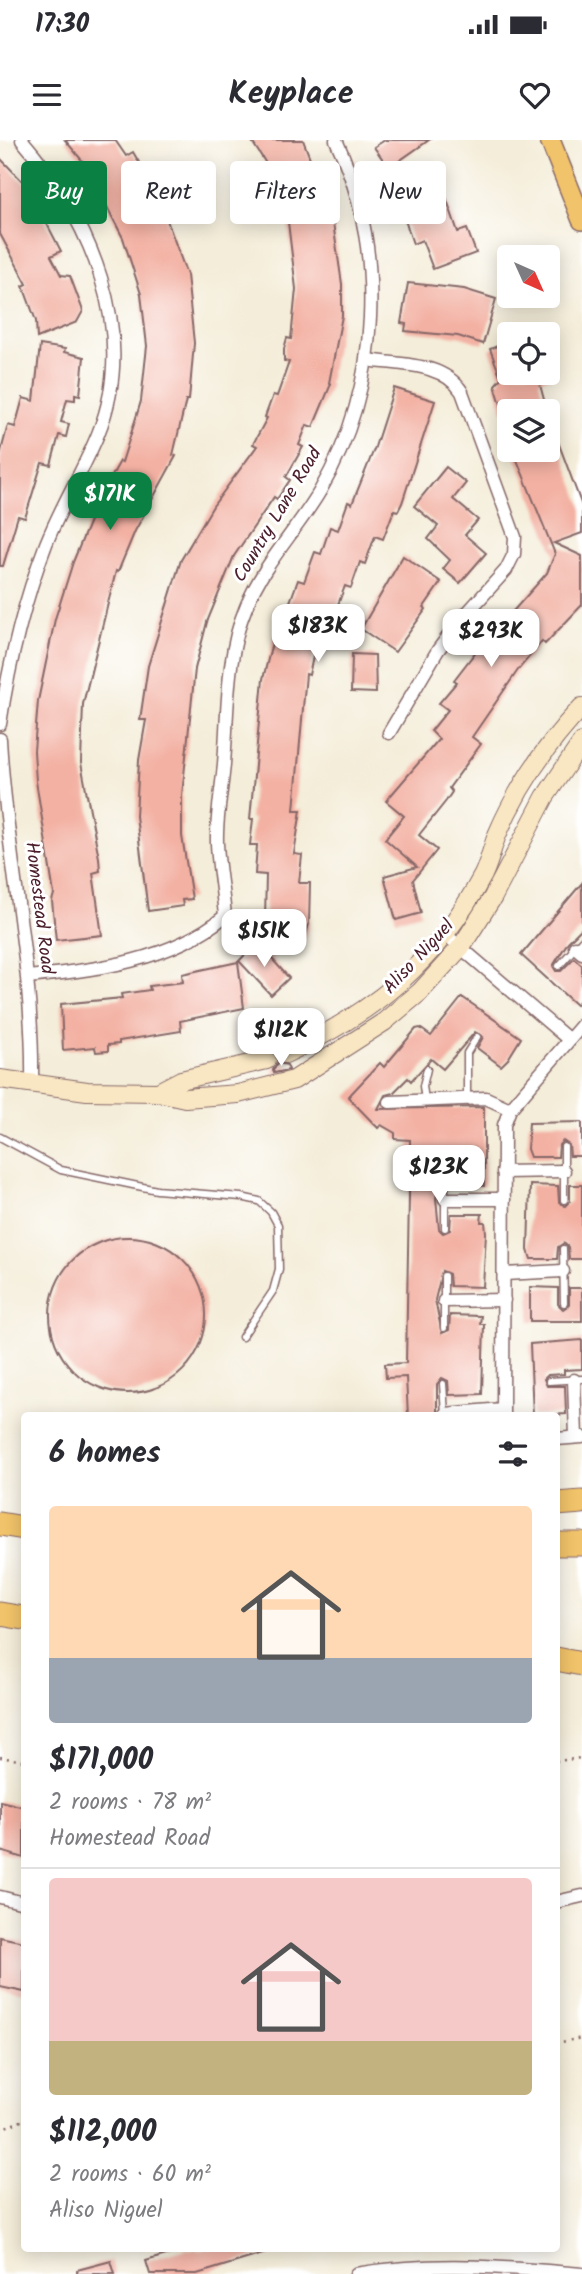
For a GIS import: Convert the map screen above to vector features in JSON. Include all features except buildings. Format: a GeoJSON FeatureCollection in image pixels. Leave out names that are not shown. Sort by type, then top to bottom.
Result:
{"type":"FeatureCollection","features":[{"type":"Feature","properties":{"kind":"highway"},"geometry":{"type":"LineString","coordinates":[[560,1504],[582,1502]]}},
{"type":"Feature","properties":{"kind":"highway"},"geometry":{"type":"LineString","coordinates":[[0,1511],[21,1513]]}},
{"type":"Feature","properties":{"kind":"highway"},"geometry":{"type":"LineString","coordinates":[[0,1524],[21,1528]]}},
{"type":"Feature","properties":{"kind":"highway"},"geometry":{"type":"LineString","coordinates":[[560,1544],[582,1544]]}},
{"type":"Feature","properties":{"kind":"highway"},"geometry":{"type":"LineString","coordinates":[[0,1614],[21,1618]]}},
{"type":"Feature","properties":{"kind":"highway"},"geometry":{"type":"LineString","coordinates":[[560,1650],[582,1649]]}},
{"type":"Feature","properties":{"kind":"highway"},"geometry":{"type":"LineString","coordinates":[[560,1660],[582,1664]]}},
{"type":"Feature","properties":{"kind":"main road"},"geometry":{"type":"LineString","coordinates":[[550,140],[582,220]]}},
{"type":"Feature","properties":{"kind":"street"},"geometry":{"type":"LineString","coordinates":[[0,724],[9,668],[45,546],[67,494],[99,433],[110,387],[113,341],[107,296],[92,249],[71,205],[22,140]]}},
{"type":"Feature","properties":{"kind":"street","name":"Country Lane Road"},"geometry":{"type":"LineString","coordinates":[[28,977],[126,963],[207,931],[225,916],[217,842],[234,653],[245,608],[261,577],[319,492],[337,458],[367,360],[371,304],[363,215],[336,140]]}},
{"type":"Feature","properties":{"kind":"street"},"geometry":{"type":"LineString","coordinates":[[367,360],[442,372],[453,379],[462,392],[515,537],[514,554],[506,570],[459,622],[438,650],[389,733]]}},
{"type":"Feature","properties":{"kind":"street","name":"Aliso Niguel"},"geometry":{"type":"LineString","coordinates":[[285,1054],[331,1032],[372,1007],[404,979],[445,934],[484,873],[497,835],[523,782],[561,729],[582,707]]}},
{"type":"Feature","properties":{"kind":"street","name":"Homestead Road"},"geometry":{"type":"LineString","coordinates":[[0,739],[2,786],[33,1026],[32,1082]]}},
{"type":"Feature","properties":{"kind":"street","name":"Aliso Niguel"},"geometry":{"type":"LineString","coordinates":[[0,1079],[87,1091],[158,1092],[185,1098],[260,1090],[294,1080],[384,1022],[420,992],[461,947],[494,897],[545,797],[582,741]]}},
{"type":"Feature","properties":{"kind":"street"},"geometry":{"type":"LineString","coordinates":[[445,934],[568,1039]]}},
{"type":"Feature","properties":{"kind":"street"},"geometry":{"type":"LineString","coordinates":[[372,1007],[384,1022]]}},
{"type":"Feature","properties":{"kind":"street"},"geometry":{"type":"LineString","coordinates":[[502,1412],[504,1125],[510,1109],[582,1025]]}},
{"type":"Feature","properties":{"kind":"street","name":"Aliso Niguel"},"geometry":{"type":"LineString","coordinates":[[158,1092],[181,1080],[260,1062]]}},
{"type":"Feature","properties":{"kind":"street"},"geometry":{"type":"LineString","coordinates":[[390,1102],[486,1098],[510,1109]]}},
{"type":"Feature","properties":{"kind":"street"},"geometry":{"type":"LineString","coordinates":[[503,1172],[564,1171]]}},
{"type":"Feature","properties":{"kind":"street"},"geometry":{"type":"LineString","coordinates":[[445,1199],[504,1199]]}},
{"type":"Feature","properties":{"kind":"street"},"geometry":{"type":"LineString","coordinates":[[504,1274],[564,1271]]}},
{"type":"Feature","properties":{"kind":"street"},"geometry":{"type":"LineString","coordinates":[[444,1301],[504,1300]]}},
{"type":"Feature","properties":{"kind":"street"},"geometry":{"type":"LineString","coordinates":[[560,1439],[579,1437],[578,1380]]}},
{"type":"Feature","properties":{"kind":"street"},"geometry":{"type":"LineString","coordinates":[[560,1901],[582,1896]]}},
{"type":"Feature","properties":{"kind":"street"},"geometry":{"type":"LineString","coordinates":[[0,1897],[21,1902]]}},
{"type":"Feature","properties":{"kind":"street"},"geometry":{"type":"LineString","coordinates":[[356,2274],[404,2267],[460,2264],[582,2274]]}},
{"type":"Feature","properties":{"kind":"lane"},"geometry":{"type":"LineString","coordinates":[[559,966],[580,947]]}},
{"type":"Feature","properties":{"kind":"lane"},"geometry":{"type":"LineString","coordinates":[[467,1098],[467,1053],[477,1037]]}},
{"type":"Feature","properties":{"kind":"lane"},"geometry":{"type":"LineString","coordinates":[[260,1062],[260,1090]]}},
{"type":"Feature","properties":{"kind":"lane"},"geometry":{"type":"LineString","coordinates":[[425,1100],[423,1086],[427,1069]]}},
{"type":"Feature","properties":{"kind":"lane"},"geometry":{"type":"LineString","coordinates":[[0,1137],[61,1170],[157,1190],[241,1196],[259,1201],[271,1212],[278,1225],[279,1269],[273,1291],[242,1337]]}},
{"type":"Feature","properties":{"kind":"lane"},"geometry":{"type":"LineString","coordinates":[[564,1147],[564,1200]]}},
{"type":"Feature","properties":{"kind":"lane"},"geometry":{"type":"LineString","coordinates":[[444,1175],[445,1228]]}},
{"type":"Feature","properties":{"kind":"lane"},"geometry":{"type":"LineString","coordinates":[[563,1249],[564,1303]]}},
{"type":"Feature","properties":{"kind":"lane"},"geometry":{"type":"LineString","coordinates":[[444,1276],[444,1328]]}},
{"type":"Feature","properties":{"kind":"lane"},"geometry":{"type":"LineString","coordinates":[[549,1381],[578,1380]]}},
{"type":"Feature","properties":{"kind":"lane"},"geometry":{"type":"LineString","coordinates":[[443,1384],[445,1412]]}},
{"type":"Feature","properties":{"kind":"path"},"geometry":{"type":"LineString","coordinates":[[0,1757],[21,1760]]}},
{"type":"Feature","properties":{"kind":"path"},"geometry":{"type":"LineString","coordinates":[[560,1761],[582,1758]]}},
{"type":"Feature","properties":{"kind":"path"},"geometry":{"type":"LineString","coordinates":[[560,2042],[582,2038]]}},
{"type":"Feature","properties":{"kind":"path"},"geometry":{"type":"LineString","coordinates":[[0,2129],[21,2121]]}}]}
